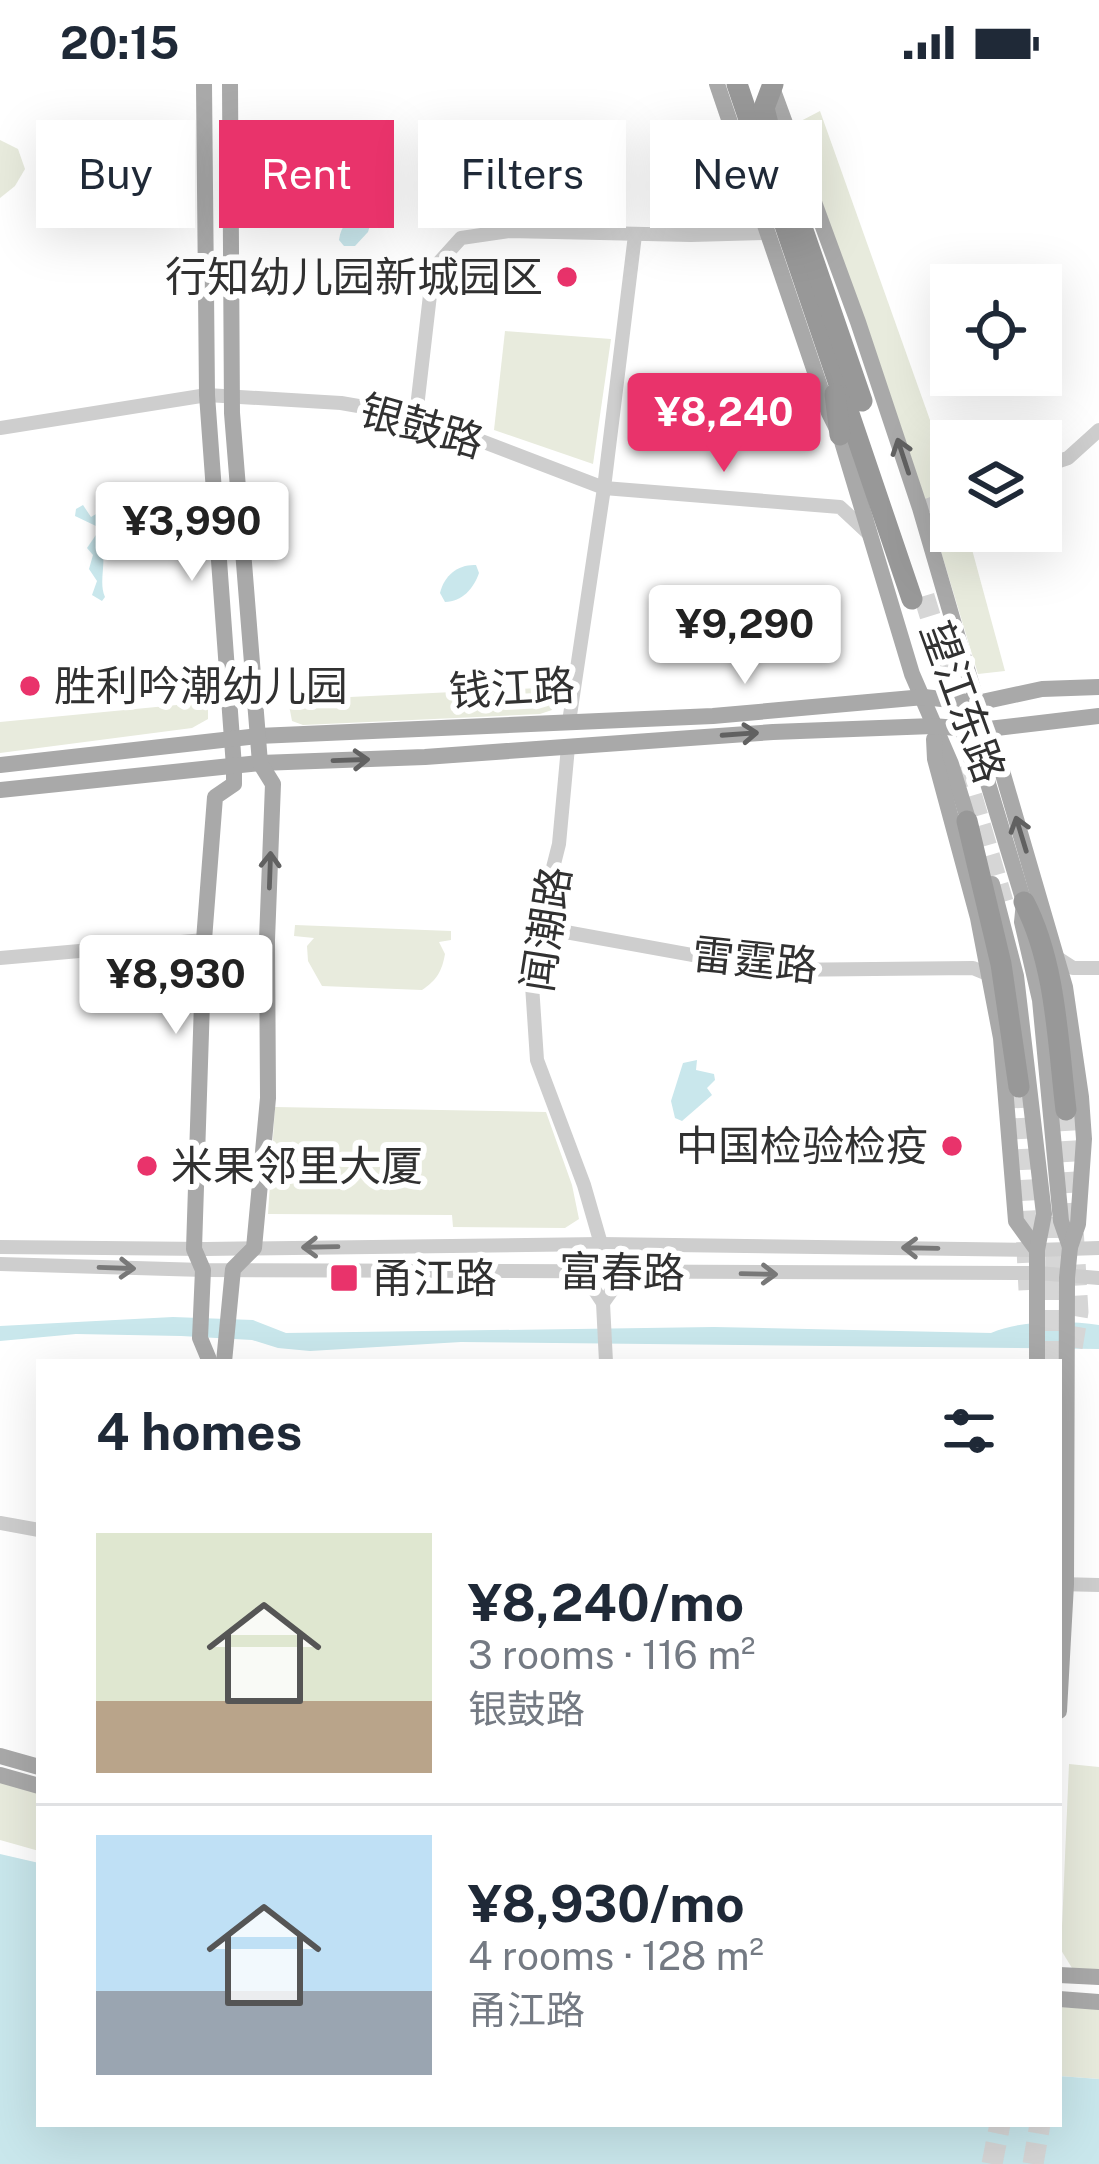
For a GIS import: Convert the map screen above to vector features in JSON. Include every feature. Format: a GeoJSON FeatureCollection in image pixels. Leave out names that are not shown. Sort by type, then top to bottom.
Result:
{"type":"FeatureCollection","features":[{"type":"Feature","properties":{"kind":"highway"},"geometry":{"type":"LineString","coordinates":[[722,84],[746,110]]}},
{"type":"Feature","properties":{"kind":"highway"},"geometry":{"type":"LineString","coordinates":[[737,84],[831,338],[840,435]]}},
{"type":"Feature","properties":{"kind":"highway"},"geometry":{"type":"LineString","coordinates":[[753,84],[765,120]]}},
{"type":"Feature","properties":{"kind":"highway"},"geometry":{"type":"LineString","coordinates":[[767,120],[764,108],[772,84]]}},
{"type":"Feature","properties":{"kind":"highway"},"geometry":{"type":"LineString","coordinates":[[798,228],[918,597]]}},
{"type":"Feature","properties":{"kind":"highway"},"geometry":{"type":"LineString","coordinates":[[967,821],[1001,964],[1019,1087]]}},
{"type":"Feature","properties":{"kind":"highway"},"geometry":{"type":"LineString","coordinates":[[1024,902],[1035,926],[1046,976],[1066,1111]]}},
{"type":"Feature","properties":{"kind":"main road"},"geometry":{"type":"LineString","coordinates":[[204,84],[208,395],[234,767],[234,784],[215,797],[204,940],[194,1249],[203,1270],[200,1338],[209,1359]]}},
{"type":"Feature","properties":{"kind":"main road"},"geometry":{"type":"LineString","coordinates":[[224,1359],[233,1269],[254,1248],[268,1098],[273,784],[260,763],[232,396],[230,84]]}},
{"type":"Feature","properties":{"kind":"main road","name":"望江东路"},"geometry":{"type":"LineString","coordinates":[[722,84],[768,233],[840,435],[912,674],[987,866],[1016,976],[1044,1214],[1037,1250],[1037,1359]]}},
{"type":"Feature","properties":{"kind":"main road","name":"望江东路"},"geometry":{"type":"LineString","coordinates":[[772,84],[920,508],[976,703],[983,767],[1024,902],[1022,922],[1040,1000],[1061,1221],[1070,1247]]}},
{"type":"Feature","properties":{"kind":"main road","name":"钱江路"},"geometry":{"type":"LineString","coordinates":[[0,765],[258,736],[713,716],[924,697],[976,703],[1042,688],[1099,688]]}},
{"type":"Feature","properties":{"kind":"main road","name":"钱江路"},"geometry":{"type":"LineString","coordinates":[[0,790],[260,763],[772,732],[933,726],[980,730],[1099,716]]}},
{"type":"Feature","properties":{"kind":"main road"},"geometry":{"type":"LineString","coordinates":[[933,726],[935,759],[1008,1088],[1016,1221],[1037,1250]]}},
{"type":"Feature","properties":{"kind":"main road"},"geometry":{"type":"LineString","coordinates":[[980,730],[1000,764],[1065,988],[1084,1138],[1078,1224],[1067,1278],[1062,1584]]}},
{"type":"Feature","properties":{"kind":"main road"},"geometry":{"type":"LineString","coordinates":[[0,1756],[36,1766]]}},
{"type":"Feature","properties":{"kind":"main road"},"geometry":{"type":"LineString","coordinates":[[0,1775],[36,1785]]}},
{"type":"Feature","properties":{"kind":"main road"},"geometry":{"type":"LineString","coordinates":[[1062,1975],[1099,1977]]}},
{"type":"Feature","properties":{"kind":"main road"},"geometry":{"type":"LineString","coordinates":[[1062,2000],[1099,2002]]}},
{"type":"Feature","properties":{"kind":"street"},"geometry":{"type":"LineString","coordinates":[[416,416],[433,268],[460,238],[509,231],[768,233]]}},
{"type":"Feature","properties":{"kind":"street"},"geometry":{"type":"LineString","coordinates":[[569,722],[604,488],[634,235]]}},
{"type":"Feature","properties":{"kind":"street","name":"银鼓路"},"geometry":{"type":"LineString","coordinates":[[0,428],[208,395],[341,403],[416,416],[604,488],[839,507]]}},
{"type":"Feature","properties":{"kind":"street"},"geometry":{"type":"LineString","coordinates":[[1062,460],[1099,430]]}},
{"type":"Feature","properties":{"kind":"street"},"geometry":{"type":"LineString","coordinates":[[854,484],[839,507],[870,536]]}},
{"type":"Feature","properties":{"kind":"street"},"geometry":{"type":"LineString","coordinates":[[920,508],[930,504]]}},
{"type":"Feature","properties":{"kind":"street","name":"闻潮路"},"geometry":{"type":"LineString","coordinates":[[568,747],[559,844],[538,927],[532,985],[537,1060],[602,1244]]}},
{"type":"Feature","properties":{"kind":"street","name":"雷霆路"},"geometry":{"type":"LineString","coordinates":[[538,927],[775,970],[983,966]]}},
{"type":"Feature","properties":{"kind":"street"},"geometry":{"type":"LineString","coordinates":[[0,958],[204,940]]}},
{"type":"Feature","properties":{"kind":"street"},"geometry":{"type":"LineString","coordinates":[[1056,957],[1073,968],[1099,968]]}},
{"type":"Feature","properties":{"kind":"street"},"geometry":{"type":"LineString","coordinates":[[1065,988],[1073,968]]}},
{"type":"Feature","properties":{"kind":"street","name":"富春路"},"geometry":{"type":"LineString","coordinates":[[0,1247],[1099,1248]]}},
{"type":"Feature","properties":{"kind":"street","name":"富春路"},"geometry":{"type":"LineString","coordinates":[[0,1264],[1099,1278]]}},
{"type":"Feature","properties":{"kind":"street"},"geometry":{"type":"LineString","coordinates":[[582,1271],[603,1303],[606,1359]]}},
{"type":"Feature","properties":{"kind":"street"},"geometry":{"type":"LineString","coordinates":[[603,1303],[625,1272]]}},
{"type":"Feature","properties":{"kind":"street"},"geometry":{"type":"LineString","coordinates":[[0,1523],[36,1529]]}},
{"type":"Feature","properties":{"kind":"street"},"geometry":{"type":"LineString","coordinates":[[1062,1584],[1099,1585]]}},
{"type":"Feature","properties":{"kind":"shaded area"},"geometry":{"type":"Polygon","coordinates":[[[820,111],[930,420],[930,515],[822,202],[822,120],[803,120],[820,111]]]}},
{"type":"Feature","properties":{"kind":"shaded area"},"geometry":{"type":"Polygon","coordinates":[[[0,140],[18,149],[25,169],[0,198],[0,140]]]}},
{"type":"Feature","properties":{"kind":"shaded area"},"geometry":{"type":"Polygon","coordinates":[[[505,331],[611,339],[593,464],[494,430],[505,331]]]}},
{"type":"Feature","properties":{"kind":"shaded area"},"geometry":{"type":"Polygon","coordinates":[[[941,552],[973,552],[1005,671],[978,674],[941,552]]]}},
{"type":"Feature","properties":{"kind":"shaded area"},"geometry":{"type":"Polygon","coordinates":[[[559,687],[552,710],[540,714],[303,725],[292,721],[288,700],[559,687]]]}},
{"type":"Feature","properties":{"kind":"shaded area"},"geometry":{"type":"Polygon","coordinates":[[[208,702],[208,719],[192,728],[0,753],[0,722],[208,702]]]}},
{"type":"Feature","properties":{"kind":"shaded area"},"geometry":{"type":"Polygon","coordinates":[[[295,925],[451,931],[451,940],[439,942],[445,954],[442,965],[422,990],[322,986],[308,961],[307,946],[314,938],[294,936],[295,925]]]}},
{"type":"Feature","properties":{"kind":"shaded area"},"geometry":{"type":"Polygon","coordinates":[[[275,1107],[546,1112],[579,1219],[565,1228],[453,1227],[452,1215],[268,1214],[275,1107]]]}},
{"type":"Feature","properties":{"kind":"shaded area"},"geometry":{"type":"Polygon","coordinates":[[[1069,1764],[1099,1767],[1099,1971],[1072,1968],[1062,1952],[1069,1764]]]}},
{"type":"Feature","properties":{"kind":"shaded area"},"geometry":{"type":"Polygon","coordinates":[[[0,1780],[36,1789],[36,1850],[0,1840],[0,1780]]]}},
{"type":"Feature","properties":{"kind":"shaded area"},"geometry":{"type":"Polygon","coordinates":[[[1062,2007],[1099,2009],[1099,2079],[1062,2076],[1062,2007]]]}},
{"type":"Feature","properties":{"kind":"water"},"geometry":{"type":"Polygon","coordinates":[[[343,228],[369,228],[355,246],[344,246],[339,240],[343,228]]]}},
{"type":"Feature","properties":{"kind":"water"},"geometry":{"type":"Polygon","coordinates":[[[83,505],[91,517],[103,510],[103,525],[113,523],[103,534],[104,538],[112,535],[113,540],[103,552],[102,601],[92,595],[97,581],[89,569],[93,555],[87,548],[98,532],[96,526],[75,516],[83,505]]]}},
{"type":"Feature","properties":{"kind":"water"},"geometry":{"type":"Polygon","coordinates":[[[476,565],[479,573],[471,589],[445,602],[440,593],[449,576],[464,566],[476,565]]]}},
{"type":"Feature","properties":{"kind":"water"},"geometry":{"type":"Polygon","coordinates":[[[697,1060],[696,1070],[714,1074],[707,1088],[712,1095],[682,1121],[675,1118],[671,1101],[683,1063],[697,1060]]]}},
{"type":"Feature","properties":{"kind":"water"},"geometry":{"type":"Polygon","coordinates":[[[173,1317],[253,1320],[286,1333],[714,1327],[991,1333],[1030,1323],[1073,1322],[1099,1325],[1099,1349],[461,1342],[310,1351],[252,1340],[181,1336],[76,1334],[0,1341],[0,1326],[173,1317]]]}},
{"type":"Feature","properties":{"kind":"water"},"geometry":{"type":"Polygon","coordinates":[[[0,1854],[36,1862],[36,2127],[1062,2127],[1062,2076],[1099,2079],[1099,2164],[0,2164],[0,1854]]]}},
{"type":"Feature","properties":{"kind":"tunnel"},"geometry":{"type":"LineString","coordinates":[[924,596],[981,782]]}},
{"type":"Feature","properties":{"kind":"tunnel"},"geometry":{"type":"LineString","coordinates":[[963,766],[1003,902]]}},
{"type":"Feature","properties":{"kind":"tunnel"},"geometry":{"type":"LineString","coordinates":[[1019,1087],[1029,1290]]}},
{"type":"Feature","properties":{"kind":"tunnel"},"geometry":{"type":"LineString","coordinates":[[1066,1110],[1078,1312],[1071,1354]]}},
{"type":"Feature","properties":{"kind":"tunnel"},"geometry":{"type":"LineString","coordinates":[[1055,1359],[1056,1207]]}},
{"type":"Feature","properties":{"kind":"tunnel"},"geometry":{"type":"LineString","coordinates":[[992,2164],[999,2127]]}},
{"type":"Feature","properties":{"kind":"tunnel"},"geometry":{"type":"LineString","coordinates":[[1033,2164],[1039,2127]]}},
{"type":"Feature","properties":{"kind":"place","name":"行知幼儿园新城园区"},"geometry":{"type":"Point","coordinates":[567,277]}},
{"type":"Feature","properties":{"kind":"place","name":"胜利吟潮幼儿园"},"geometry":{"type":"Point","coordinates":[30,686]}},
{"type":"Feature","properties":{"kind":"place","name":"中国检验检疫"},"geometry":{"type":"Point","coordinates":[952,1146]}},
{"type":"Feature","properties":{"kind":"place","name":"米果邻里大厦"},"geometry":{"type":"Point","coordinates":[147,1166]}},
{"type":"Feature","properties":{"kind":"place","name":"甬江路"},"geometry":{"type":"Point","coordinates":[344,1278]}}]}
